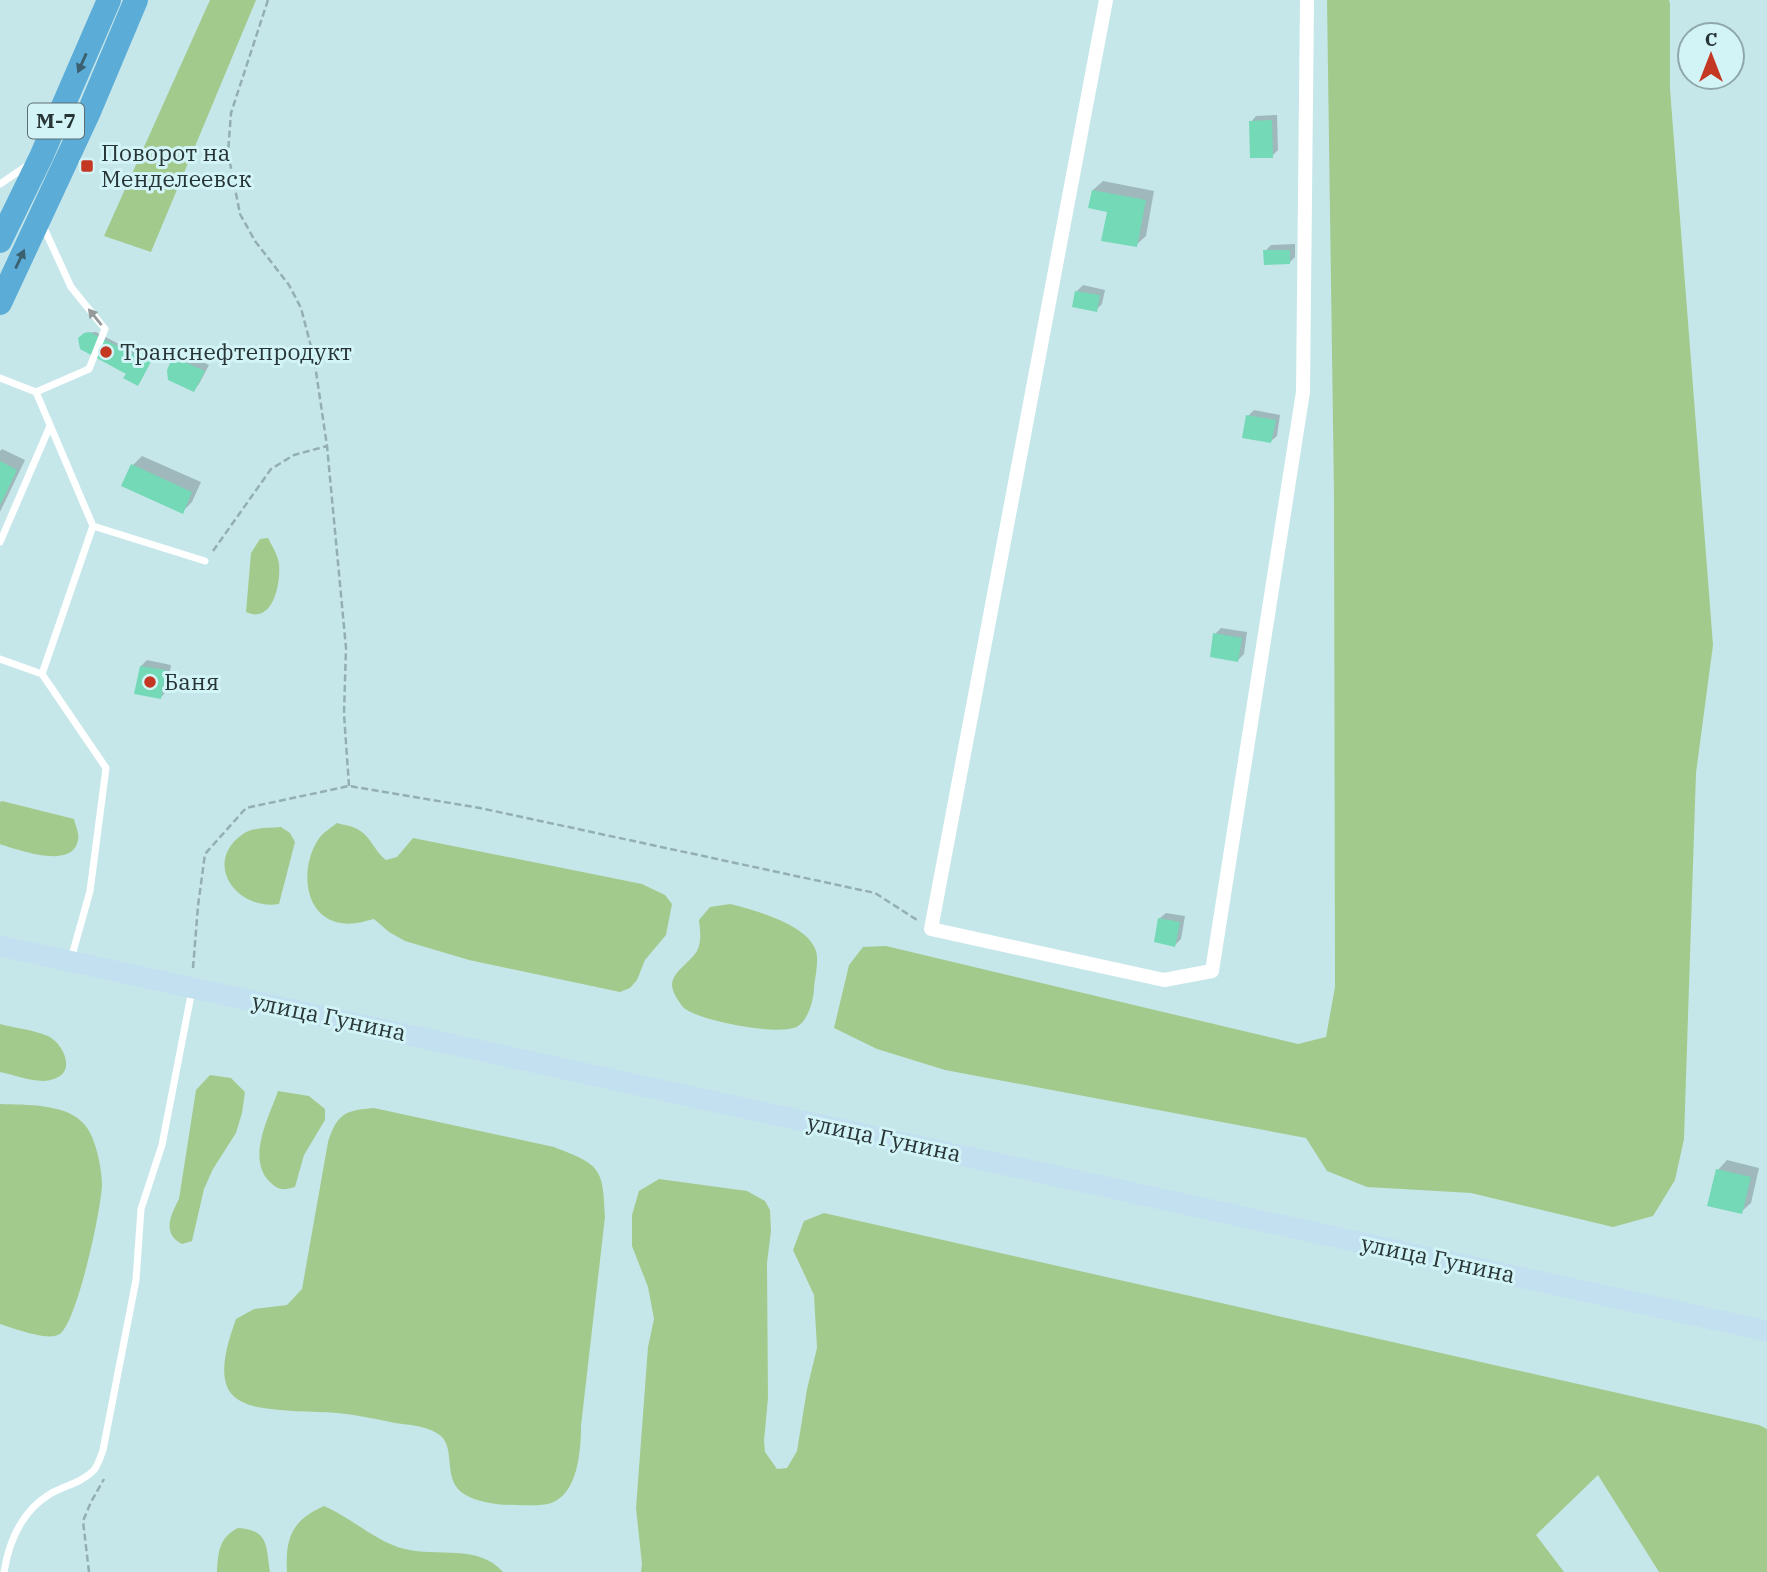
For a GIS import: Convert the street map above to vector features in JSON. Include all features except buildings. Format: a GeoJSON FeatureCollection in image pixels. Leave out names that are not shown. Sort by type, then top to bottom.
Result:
{"type":"FeatureCollection","features":[{"type":"Feature","properties":{"kind":"highway","name":"М-7"},"geometry":{"type":"LineString","coordinates":[[0,240],[41,157],[109,0]]}},
{"type":"Feature","properties":{"kind":"highway","name":"М-7"},"geometry":{"type":"LineString","coordinates":[[0,303],[88,114],[136,0]]}},
{"type":"Feature","properties":{"kind":"main road","name":"улица Гунина"},"geometry":{"type":"LineString","coordinates":[[0,946],[1767,1331]]}},
{"type":"Feature","properties":{"kind":"street"},"geometry":{"type":"LineString","coordinates":[[1106,0],[931,929],[1164,980],[1212,971],[1303,392],[1307,0]]}},
{"type":"Feature","properties":{"kind":"lane"},"geometry":{"type":"LineString","coordinates":[[0,184],[41,157]]}},
{"type":"Feature","properties":{"kind":"lane"},"geometry":{"type":"LineString","coordinates":[[0,379],[36,392],[89,369],[105,329],[71,287],[45,234],[40,215]]}},
{"type":"Feature","properties":{"kind":"lane"},"geometry":{"type":"LineString","coordinates":[[36,392],[93,526],[42,674]]}},
{"type":"Feature","properties":{"kind":"lane"},"geometry":{"type":"LineString","coordinates":[[0,542],[50,426]]}},
{"type":"Feature","properties":{"kind":"lane"},"geometry":{"type":"LineString","coordinates":[[93,526],[205,561]]}},
{"type":"Feature","properties":{"kind":"lane"},"geometry":{"type":"LineString","coordinates":[[0,659],[42,674],[106,768],[90,891],[71,961]]}},
{"type":"Feature","properties":{"kind":"lane"},"geometry":{"type":"LineString","coordinates":[[4,1572],[16,1529],[32,1509],[48,1495],[79,1480],[94,1469],[103,1450],[136,1280],[141,1209],[162,1145],[192,989]]}},
{"type":"Feature","properties":{"kind":"path"},"geometry":{"type":"LineString","coordinates":[[268,0],[231,113],[228,153],[240,214],[255,241],[289,285],[301,308],[314,358],[327,446],[346,648],[344,714],[349,786]]}},
{"type":"Feature","properties":{"kind":"path"},"geometry":{"type":"LineString","coordinates":[[205,561],[271,469],[295,456],[327,446]]}},
{"type":"Feature","properties":{"kind":"path"},"geometry":{"type":"LineString","coordinates":[[192,989],[205,854],[246,808],[349,786],[480,808],[875,893],[931,929]]}},
{"type":"Feature","properties":{"kind":"path"},"geometry":{"type":"LineString","coordinates":[[89,1572],[83,1521],[107,1468]]}},
{"type":"Feature","properties":{"kind":"green space"},"geometry":{"type":"Polygon","coordinates":[[[210,0],[256,0],[151,252],[104,236],[210,0]]]}},
{"type":"Feature","properties":{"kind":"green space"},"geometry":{"type":"Polygon","coordinates":[[[1327,0],[1669,0],[1670,4],[1670,89],[1713,645],[1696,773],[1684,1139],[1675,1180],[1653,1216],[1613,1227],[1471,1193],[1367,1187],[1327,1171],[1306,1138],[945,1070],[877,1049],[834,1028],[849,965],[863,947],[886,946],[1298,1044],[1326,1037],[1335,987],[1334,495],[1327,0]]]}},
{"type":"Feature","properties":{"kind":"green space"},"geometry":{"type":"Polygon","coordinates":[[[268,538],[278,561],[277,591],[269,608],[263,613],[246,612],[251,553],[260,539],[268,538]]]}},
{"type":"Feature","properties":{"kind":"green space"},"geometry":{"type":"Polygon","coordinates":[[[2,801],[74,819],[78,838],[74,849],[67,854],[45,856],[0,844],[2,801]]]}},
{"type":"Feature","properties":{"kind":"green space"},"geometry":{"type":"Polygon","coordinates":[[[337,823],[363,833],[386,860],[397,857],[413,838],[642,884],[665,895],[672,904],[666,935],[645,960],[637,980],[630,988],[620,992],[469,960],[405,941],[374,919],[351,924],[336,922],[324,917],[316,908],[308,885],[307,872],[314,847],[320,837],[337,823]]]}},
{"type":"Feature","properties":{"kind":"green space"},"geometry":{"type":"Polygon","coordinates":[[[281,827],[290,833],[295,842],[279,904],[263,904],[249,900],[230,882],[225,870],[225,858],[231,845],[243,834],[261,828],[281,827]]]}},
{"type":"Feature","properties":{"kind":"green space"},"geometry":{"type":"Polygon","coordinates":[[[730,904],[779,920],[803,933],[811,941],[817,959],[814,993],[807,1014],[798,1026],[776,1030],[722,1022],[693,1013],[684,1008],[676,997],[673,979],[699,947],[699,920],[710,907],[730,904]]]}},
{"type":"Feature","properties":{"kind":"green space"},"geometry":{"type":"Polygon","coordinates":[[[0,1024],[37,1032],[54,1040],[63,1051],[65,1070],[48,1081],[0,1072],[0,1024]]]}},
{"type":"Feature","properties":{"kind":"green space"},"geometry":{"type":"Polygon","coordinates":[[[210,1075],[231,1078],[245,1092],[242,1113],[236,1133],[213,1169],[204,1189],[192,1241],[182,1244],[172,1235],[170,1224],[179,1199],[196,1090],[210,1075]]]}},
{"type":"Feature","properties":{"kind":"green space"},"geometry":{"type":"Polygon","coordinates":[[[278,1091],[309,1096],[325,1109],[325,1120],[304,1155],[295,1187],[285,1189],[270,1182],[263,1173],[260,1162],[265,1125],[278,1091]]]}},
{"type":"Feature","properties":{"kind":"green space"},"geometry":{"type":"Polygon","coordinates":[[[0,1104],[34,1105],[68,1113],[85,1125],[98,1154],[102,1185],[93,1239],[68,1323],[56,1336],[32,1334],[0,1324],[0,1104]]]}},
{"type":"Feature","properties":{"kind":"green space"},"geometry":{"type":"Polygon","coordinates":[[[374,1108],[554,1147],[590,1164],[600,1178],[605,1217],[580,1447],[572,1483],[558,1500],[532,1505],[496,1504],[476,1500],[457,1488],[453,1481],[445,1442],[431,1430],[344,1414],[257,1407],[235,1397],[226,1384],[224,1366],[236,1319],[254,1309],[287,1305],[302,1289],[328,1142],[335,1125],[349,1112],[374,1108]]]}},
{"type":"Feature","properties":{"kind":"green space"},"geometry":{"type":"Polygon","coordinates":[[[659,1179],[747,1191],[765,1201],[770,1210],[771,1231],[767,1263],[768,1398],[764,1441],[765,1452],[777,1469],[787,1468],[797,1451],[817,1348],[814,1295],[793,1250],[804,1221],[824,1213],[1759,1425],[1767,1429],[1767,1572],[1659,1572],[1598,1475],[1536,1535],[1564,1572],[641,1572],[636,1508],[648,1347],[654,1319],[648,1287],[632,1246],[632,1215],[639,1191],[659,1179]]]}},
{"type":"Feature","properties":{"kind":"green space"},"geometry":{"type":"Polygon","coordinates":[[[324,1506],[394,1546],[417,1551],[470,1555],[493,1563],[503,1572],[287,1572],[287,1549],[293,1532],[304,1517],[324,1506]]]}},
{"type":"Feature","properties":{"kind":"green space"},"geometry":{"type":"Polygon","coordinates":[[[238,1528],[248,1529],[261,1536],[266,1547],[270,1572],[217,1572],[223,1541],[238,1528]]]}},
{"type":"Feature","properties":{"kind":"place","name":"Поворот на Менделеевск"},"geometry":{"type":"Point","coordinates":[87,166]}},
{"type":"Feature","properties":{"kind":"place","name":"Транснефтепродукт"},"geometry":{"type":"Point","coordinates":[106,352]}},
{"type":"Feature","properties":{"kind":"place","name":"Баня"},"geometry":{"type":"Point","coordinates":[150,682]}}]}
